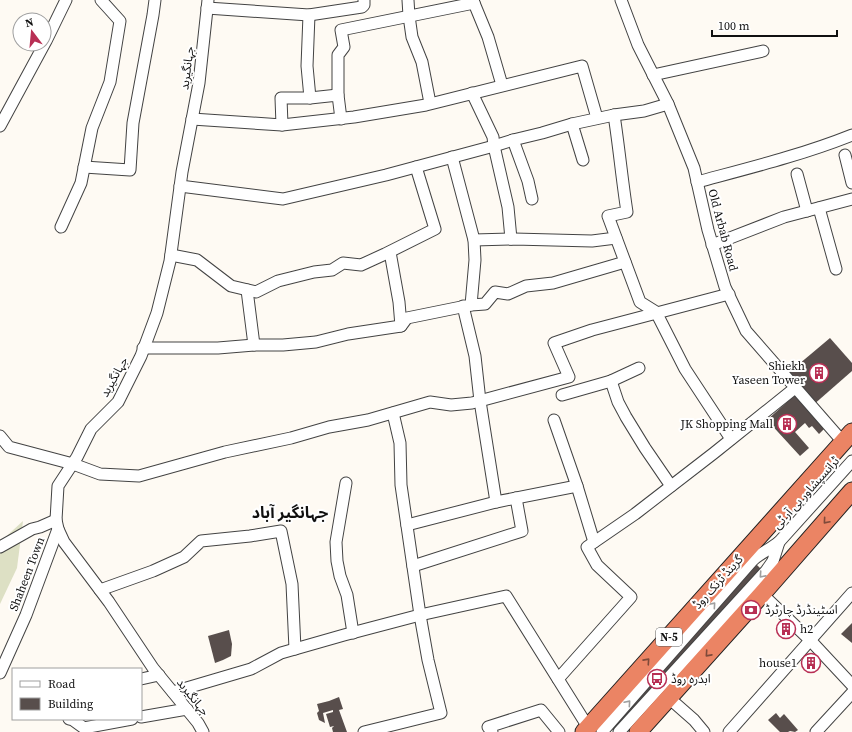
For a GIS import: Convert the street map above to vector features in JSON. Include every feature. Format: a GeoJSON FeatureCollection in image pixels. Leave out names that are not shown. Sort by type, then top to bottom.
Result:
{"type":"FeatureCollection","features":[{"type":"Feature","properties":{"kind":"highway","name":"گرینڈ ٹرنک روڈ"},"geometry":{"type":"LineString","coordinates":[[591,730],[848,437]]}},
{"type":"Feature","properties":{"kind":"highway"},"geometry":{"type":"LineString","coordinates":[[638,732],[852,491]]}},
{"type":"Feature","properties":{"kind":"street"},"geometry":{"type":"LineString","coordinates":[[0,126],[46,41],[66,0]]}},
{"type":"Feature","properties":{"kind":"street"},"geometry":{"type":"LineString","coordinates":[[61,227],[82,183],[92,128],[110,82],[120,21],[101,0]]}},
{"type":"Feature","properties":{"kind":"street"},"geometry":{"type":"LineString","coordinates":[[84,167],[130,170],[133,123],[155,0]]}},
{"type":"Feature","properties":{"kind":"street"},"geometry":{"type":"LineString","coordinates":[[208,4],[309,15],[362,7],[364,5],[364,0]]}},
{"type":"Feature","properties":{"kind":"street"},"geometry":{"type":"LineString","coordinates":[[408,0],[412,37],[422,62],[430,103]]}},
{"type":"Feature","properties":{"kind":"street","name":"Old Arbab Road"},"geometry":{"type":"LineString","coordinates":[[621,0],[638,45],[668,104],[694,168],[708,230],[725,287],[746,331],[795,388],[848,437]]}},
{"type":"Feature","properties":{"kind":"street"},"geometry":{"type":"LineString","coordinates":[[341,119],[338,95],[338,55],[344,48],[341,30],[473,1],[488,37],[502,85]]}},
{"type":"Feature","properties":{"kind":"street","name":"جہانگیربد"},"geometry":{"type":"LineString","coordinates":[[203,732],[198,723],[153,668],[109,602],[64,542],[57,524],[58,486],[73,464],[91,429],[118,402],[143,348],[156,313],[171,255],[180,186],[199,83],[208,4]]}},
{"type":"Feature","properties":{"kind":"street"},"geometry":{"type":"LineString","coordinates":[[309,15],[307,66],[310,98]]}},
{"type":"Feature","properties":{"kind":"street"},"geometry":{"type":"LineString","coordinates":[[653,74],[763,51]]}},
{"type":"Feature","properties":{"kind":"street"},"geometry":{"type":"LineString","coordinates":[[192,119],[282,125],[354,118],[430,103],[582,66],[597,118]]}},
{"type":"Feature","properties":{"kind":"street"},"geometry":{"type":"LineString","coordinates":[[472,93],[493,137],[508,207],[511,239]]}},
{"type":"Feature","properties":{"kind":"street"},"geometry":{"type":"LineString","coordinates":[[282,125],[281,98],[310,98],[338,95]]}},
{"type":"Feature","properties":{"kind":"street"},"geometry":{"type":"LineString","coordinates":[[180,186],[283,199],[347,185],[572,124],[597,118],[644,111],[668,104]]}},
{"type":"Feature","properties":{"kind":"street"},"geometry":{"type":"LineString","coordinates":[[614,115],[622,184],[627,212],[608,216],[640,302],[656,312],[685,369],[731,440]]}},
{"type":"Feature","properties":{"kind":"street"},"geometry":{"type":"LineString","coordinates":[[572,124],[583,160]]}},
{"type":"Feature","properties":{"kind":"street"},"geometry":{"type":"LineString","coordinates":[[697,182],[759,166],[827,145],[852,135]]}},
{"type":"Feature","properties":{"kind":"street"},"geometry":{"type":"LineString","coordinates":[[513,140],[528,181],[532,199]]}},
{"type":"Feature","properties":{"kind":"street"},"geometry":{"type":"LineString","coordinates":[[845,156],[852,183]]}},
{"type":"Feature","properties":{"kind":"street"},"geometry":{"type":"LineString","coordinates":[[452,157],[474,240],[475,260],[467,306],[496,502]]}},
{"type":"Feature","properties":{"kind":"street"},"geometry":{"type":"LineString","coordinates":[[171,255],[197,260],[231,286],[256,292],[278,281],[314,272],[332,270],[343,263],[361,265],[435,229],[416,167]]}},
{"type":"Feature","properties":{"kind":"street"},"geometry":{"type":"LineString","coordinates":[[797,174],[807,211]]}},
{"type":"Feature","properties":{"kind":"street"},"geometry":{"type":"LineString","coordinates":[[712,245],[784,217],[852,199]]}},
{"type":"Feature","properties":{"kind":"street"},"geometry":{"type":"LineString","coordinates":[[819,208],[836,269]]}},
{"type":"Feature","properties":{"kind":"street"},"geometry":{"type":"LineString","coordinates":[[474,240],[511,239],[592,241],[616,238]]}},
{"type":"Feature","properties":{"kind":"street"},"geometry":{"type":"LineString","coordinates":[[390,252],[400,302],[401,326]]}},
{"type":"Feature","properties":{"kind":"street"},"geometry":{"type":"LineString","coordinates":[[143,348],[218,348],[316,342],[348,334],[401,326],[407,318],[467,306],[485,304],[495,292],[508,294],[526,286],[552,283],[625,262]]}},
{"type":"Feature","properties":{"kind":"street"},"geometry":{"type":"LineString","coordinates":[[247,290],[254,345]]}},
{"type":"Feature","properties":{"kind":"street"},"geometry":{"type":"LineString","coordinates":[[0,436],[9,447],[73,464],[100,474],[139,476],[225,452],[291,438],[329,427],[368,420],[430,402],[451,405],[472,403],[569,376],[554,343],[592,330],[656,312],[729,294]]}},
{"type":"Feature","properties":{"kind":"street"},"geometry":{"type":"LineString","coordinates":[[562,395],[611,382],[640,368]]}},
{"type":"Feature","properties":{"kind":"street"},"geometry":{"type":"LineString","coordinates":[[611,382],[618,402],[626,417],[671,486]]}},
{"type":"Feature","properties":{"kind":"street"},"geometry":{"type":"LineString","coordinates":[[558,679],[631,597],[596,565],[587,547],[671,486],[795,388]]}},
{"type":"Feature","properties":{"kind":"street"},"geometry":{"type":"LineString","coordinates":[[364,732],[441,713],[428,660],[420,616],[402,485],[400,443],[393,413]]}},
{"type":"Feature","properties":{"kind":"street"},"geometry":{"type":"LineString","coordinates":[[554,420],[577,486],[594,542]]}},
{"type":"Feature","properties":{"kind":"street","name":"ٹرانسپشاور بی آر ٹی"},"geometry":{"type":"LineString","coordinates":[[591,730],[757,555],[779,542],[852,461]]}},
{"type":"Feature","properties":{"kind":"street"},"geometry":{"type":"LineString","coordinates":[[346,483],[336,542],[337,561],[340,576],[347,595],[353,633]]}},
{"type":"Feature","properties":{"kind":"street"},"geometry":{"type":"LineString","coordinates":[[407,525],[496,502],[577,486]]}},
{"type":"Feature","properties":{"kind":"street"},"geometry":{"type":"LineString","coordinates":[[413,566],[522,532],[516,498]]}},
{"type":"Feature","properties":{"kind":"street"},"geometry":{"type":"LineString","coordinates":[[0,547],[32,528],[40,528],[57,524]]}},
{"type":"Feature","properties":{"kind":"street","name":"Shaheen Town"},"geometry":{"type":"LineString","coordinates":[[1,671],[26,615],[57,524]]}},
{"type":"Feature","properties":{"kind":"street"},"geometry":{"type":"LineString","coordinates":[[100,590],[153,571],[184,557],[201,541],[281,531],[292,584],[295,649]]}},
{"type":"Feature","properties":{"kind":"street","name":"ٹرانسپشاور بی آر ٹی"},"geometry":{"type":"LineString","coordinates":[[619,732],[766,571],[773,561],[779,542]]}},
{"type":"Feature","properties":{"kind":"street"},"geometry":{"type":"LineString","coordinates":[[729,732],[852,593]]}},
{"type":"Feature","properties":{"kind":"street"},"geometry":{"type":"LineString","coordinates":[[762,594],[810,640],[852,685]]}},
{"type":"Feature","properties":{"kind":"street"},"geometry":{"type":"LineString","coordinates":[[173,692],[251,669],[281,653],[420,616],[506,596],[591,730]]}},
{"type":"Feature","properties":{"kind":"street"},"geometry":{"type":"LineString","coordinates":[[1,671],[12,669]]}},
{"type":"Feature","properties":{"kind":"street"},"geometry":{"type":"LineString","coordinates":[[142,679],[159,675]]}},
{"type":"Feature","properties":{"kind":"street"},"geometry":{"type":"LineString","coordinates":[[816,732],[852,693]]}},
{"type":"Feature","properties":{"kind":"street"},"geometry":{"type":"LineString","coordinates":[[669,698],[694,720],[704,732]]}},
{"type":"Feature","properties":{"kind":"street"},"geometry":{"type":"LineString","coordinates":[[142,717],[186,709]]}},
{"type":"Feature","properties":{"kind":"street"},"geometry":{"type":"LineString","coordinates":[[492,732],[488,727],[541,710],[559,732]]}},
{"type":"Feature","properties":{"kind":"street"},"geometry":{"type":"LineString","coordinates":[[74,720],[84,728],[127,720]]}},
{"type":"Feature","properties":{"kind":"green space"},"geometry":{"type":"Polygon","coordinates":[[[23,521],[17,568],[0,604],[0,542],[23,521]]]}},
{"type":"Feature","properties":{"kind":"building","name":"Shiekh Yaseen Tower"},"geometry":{"type":"Polygon","coordinates":[[[830,338],[852,363],[852,371],[812,406],[786,375],[830,338]]]}},
{"type":"Feature","properties":{"kind":"building","name":"JK Shopping Mall"},"geometry":{"type":"Polygon","coordinates":[[[796,394],[826,427],[819,434],[812,426],[809,428],[805,423],[795,432],[809,448],[800,456],[767,420],[796,394]]]}},
{"type":"Feature","properties":{"kind":"building"},"geometry":{"type":"Polygon","coordinates":[[[754,562],[762,570],[725,611],[744,627],[616,732],[609,725],[754,562]]]}},
{"type":"Feature","properties":{"kind":"building","name":"h2"},"geometry":{"type":"Polygon","coordinates":[[[787,621],[794,627],[785,637],[777,630],[787,621]]]}},
{"type":"Feature","properties":{"kind":"building"},"geometry":{"type":"Polygon","coordinates":[[[852,623],[852,643],[841,634],[852,623]]]}},
{"type":"Feature","properties":{"kind":"building"},"geometry":{"type":"Polygon","coordinates":[[[229,630],[232,644],[231,656],[215,663],[208,636],[229,630]]]}},
{"type":"Feature","properties":{"kind":"building","name":"house1"},"geometry":{"type":"Polygon","coordinates":[[[809,654],[821,664],[812,673],[801,662],[809,654]]]}},
{"type":"Feature","properties":{"kind":"building"},"geometry":{"type":"Polygon","coordinates":[[[339,697],[343,709],[339,710],[347,732],[333,732],[332,728],[334,726],[330,727],[326,714],[333,712],[333,710],[323,713],[325,723],[319,720],[317,713],[319,711],[317,704],[339,697]]]}},
{"type":"Feature","properties":{"kind":"building"},"geometry":{"type":"Polygon","coordinates":[[[776,713],[780,718],[784,714],[798,730],[795,732],[780,732],[768,720],[776,713]]]}},
{"type":"Feature","properties":{"kind":"place","name":"Shiekh Yaseen Tower"},"geometry":{"type":"Point","coordinates":[819,373]}},
{"type":"Feature","properties":{"kind":"place","name":"JK Shopping Mall"},"geometry":{"type":"Point","coordinates":[787,424]}},
{"type":"Feature","properties":{"kind":"place","name":"اسٹینڈرڈ چارٹرڈ"},"geometry":{"type":"Point","coordinates":[751,610]}},
{"type":"Feature","properties":{"kind":"place","name":"h2"},"geometry":{"type":"Point","coordinates":[786,629]}},
{"type":"Feature","properties":{"kind":"place","name":"house1"},"geometry":{"type":"Point","coordinates":[811,663]}},
{"type":"Feature","properties":{"kind":"place","name":"ابدرہ روڈ"},"geometry":{"type":"Point","coordinates":[657,679]}},
{"type":"Feature","properties":{"kind":"district","name":"جہانگیر آباد"},"geometry":{"type":"Point","coordinates":[290,512]}}]}
